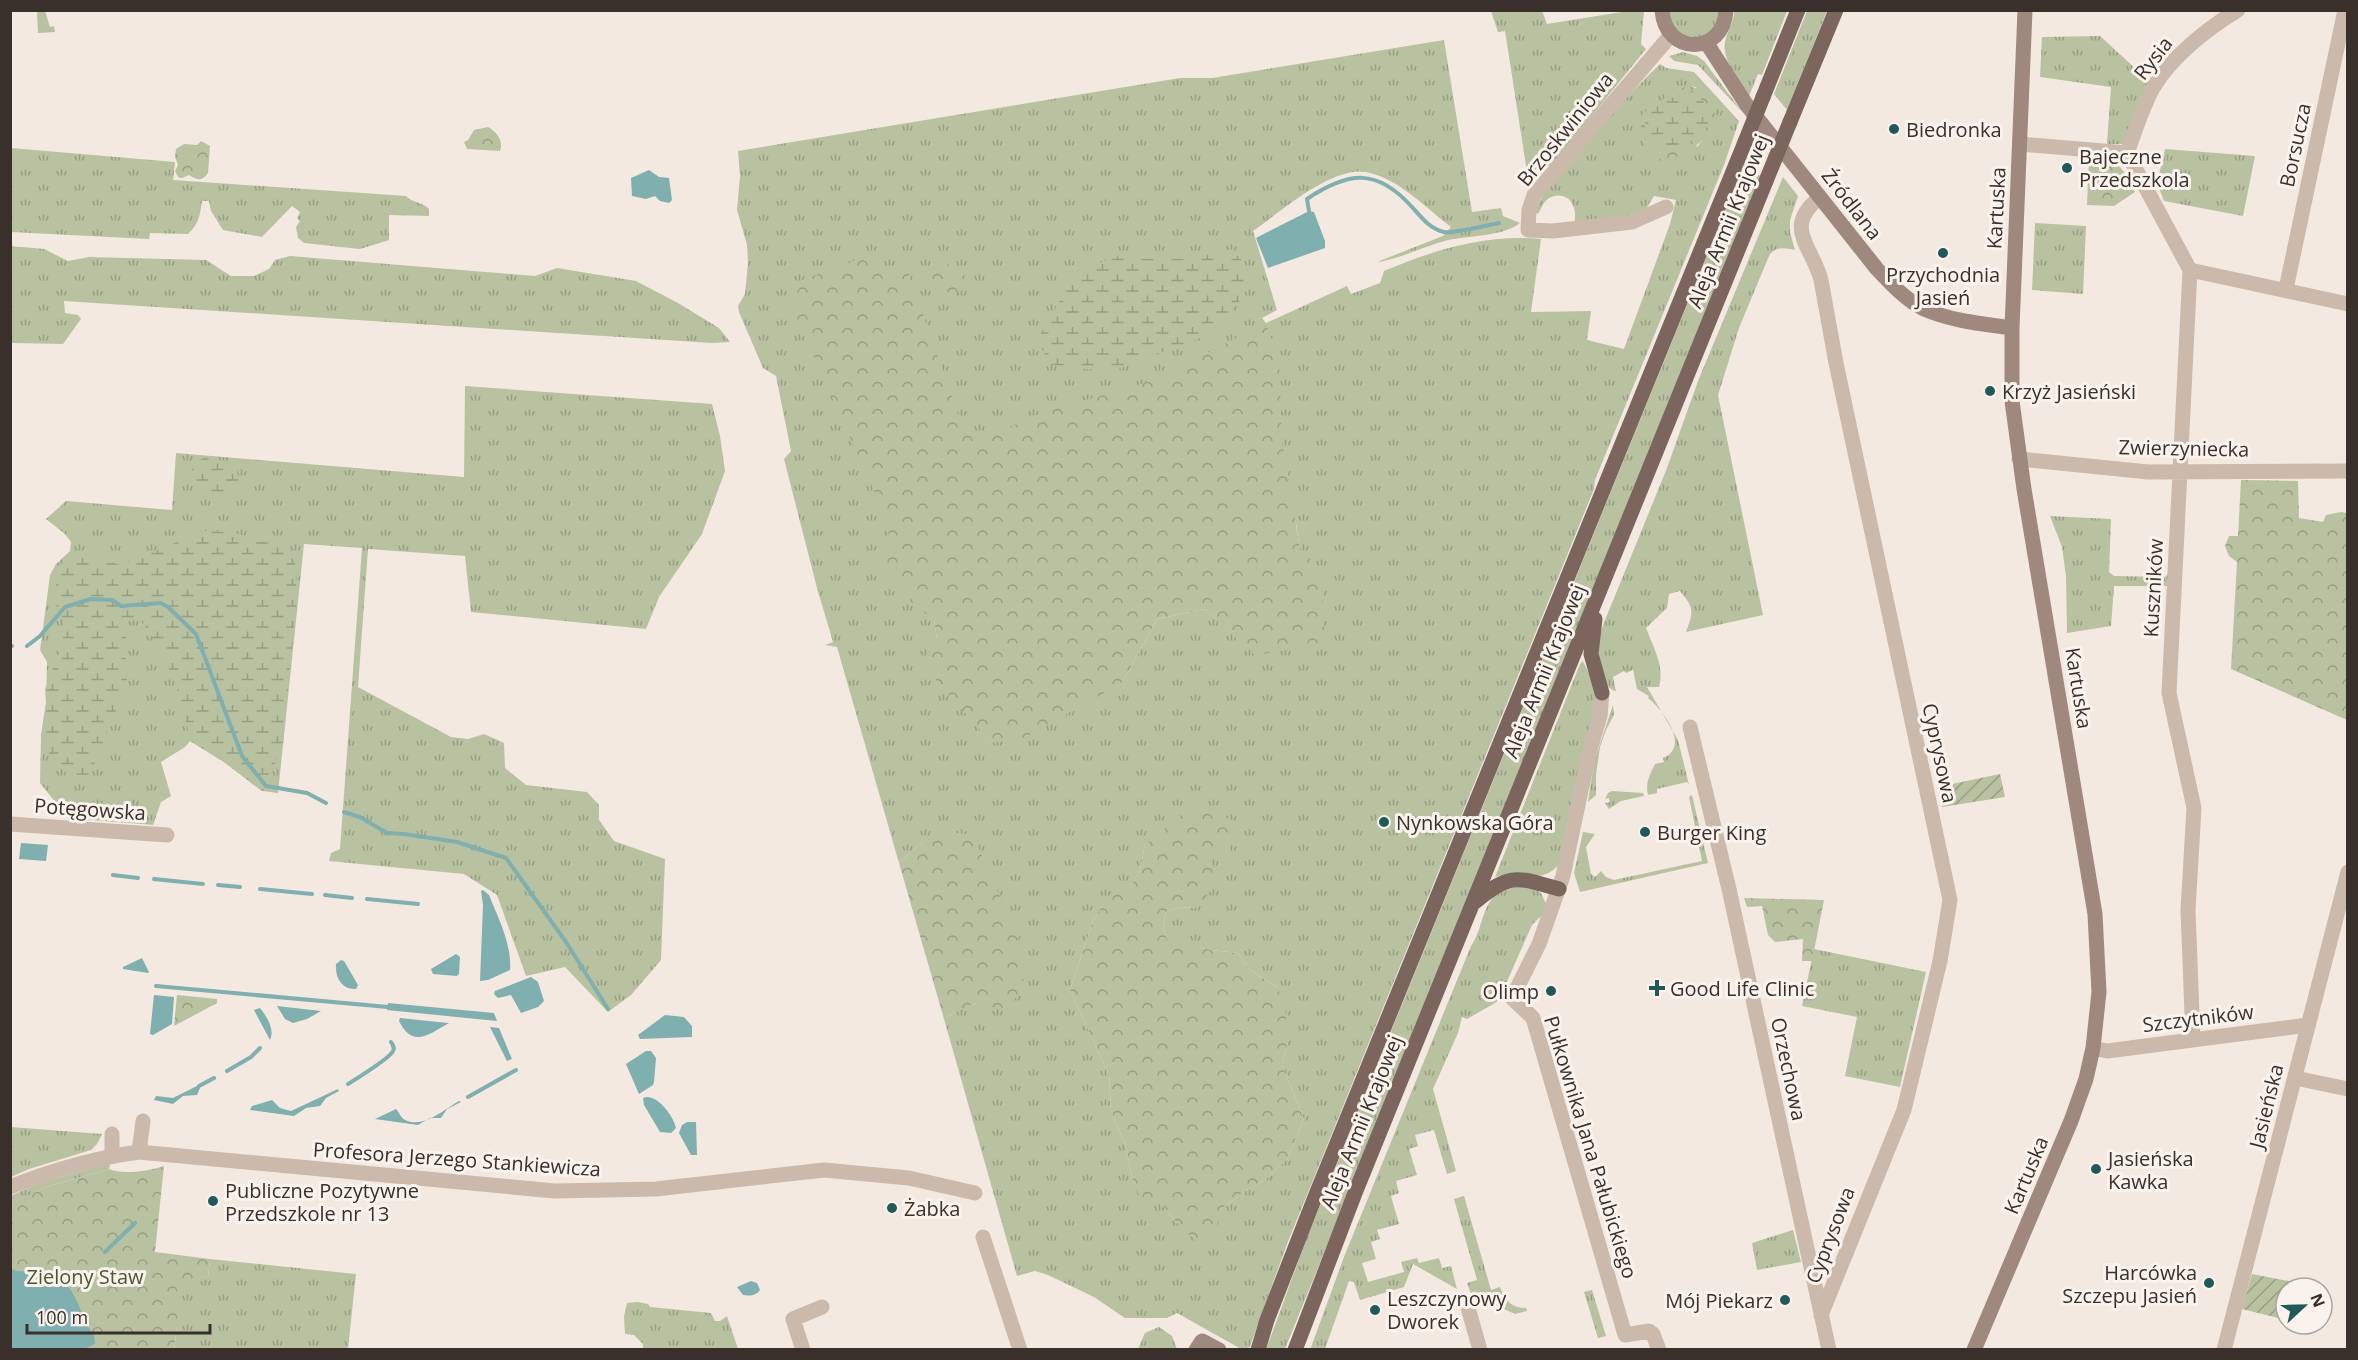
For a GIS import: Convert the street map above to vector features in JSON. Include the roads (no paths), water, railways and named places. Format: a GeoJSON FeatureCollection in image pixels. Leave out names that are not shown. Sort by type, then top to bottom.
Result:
{"type":"FeatureCollection","features":[{"type":"Feature","properties":{"kind":"main road","name":"Aleja Armii Krajowej"},"geometry":{"type":"LineString","coordinates":[[1258,1350],[1267,1320],[1320,1186],[1798,10]]}},
{"type":"Feature","properties":{"kind":"main road","name":"Aleja Armii Krajowej"},"geometry":{"type":"LineString","coordinates":[[1295,1350],[1325,1266],[1836,10]]}},
{"type":"Feature","properties":{"kind":"main road"},"geometry":{"type":"LineString","coordinates":[[1601,587],[1591,649],[1602,693]]}},
{"type":"Feature","properties":{"kind":"main road"},"geometry":{"type":"LineString","coordinates":[[1473,904],[1496,884],[1506,880],[1528,880],[1559,889]]}},
{"type":"Feature","properties":{"kind":"street"},"geometry":{"type":"LineString","coordinates":[[1662,10],[1662,19],[1671,35],[1688,44],[1706,42],[1719,33],[1724,26],[1726,10]]}},
{"type":"Feature","properties":{"kind":"street","name":"Kartuska"},"geometry":{"type":"LineString","coordinates":[[1974,1350],[2071,1121],[2086,1079],[2093,1048],[2098,992],[2095,914],[2019,459],[2012,401],[2012,328],[2025,10]]}},
{"type":"Feature","properties":{"kind":"street","name":"Rysia"},"geometry":{"type":"LineString","coordinates":[[2127,153],[2153,88],[2188,47],[2238,10]]}},
{"type":"Feature","properties":{"kind":"street","name":"Borsucza"},"geometry":{"type":"LineString","coordinates":[[2286,289],[2345,10]]}},
{"type":"Feature","properties":{"kind":"street","name":"Brzoskwiniowa"},"geometry":{"type":"LineString","coordinates":[[1666,207],[1632,222],[1553,231],[1528,230],[1529,210],[1534,195],[1671,35]]}},
{"type":"Feature","properties":{"kind":"street","name":"Źródlana"},"geometry":{"type":"LineString","coordinates":[[1706,42],[1746,104],[1877,269],[1908,298],[1923,308],[1959,320],[2012,328]]}},
{"type":"Feature","properties":{"kind":"street"},"geometry":{"type":"LineString","coordinates":[[2020,144],[2127,153],[2190,270],[2348,304]]}},
{"type":"Feature","properties":{"kind":"street","name":"Cyprysowa"},"geometry":{"type":"LineString","coordinates":[[1820,197],[1809,205],[1803,215],[1801,232],[1821,280],[1833,352],[1950,900],[1940,961],[1904,1110],[1821,1316]]}},
{"type":"Feature","properties":{"kind":"street","name":"Kuszników"},"geometry":{"type":"LineString","coordinates":[[2190,270],[2169,693],[2194,808],[2188,910],[2193,1039]]}},
{"type":"Feature","properties":{"kind":"street","name":"Zwierzyniecka"},"geometry":{"type":"LineString","coordinates":[[2019,459],[2148,472],[2348,471]]}},
{"type":"Feature","properties":{"kind":"street","name":"Pułkownika Jana Pałubickiego"},"geometry":{"type":"LineString","coordinates":[[1602,693],[1600,716],[1589,753],[1571,846],[1559,889],[1539,944],[1512,998],[1533,1018],[1624,1335],[1649,1331],[1653,1334],[1659,1350]]}},
{"type":"Feature","properties":{"kind":"street","name":"Orzechowa"},"geometry":{"type":"LineString","coordinates":[[1690,727],[1731,901],[1829,1350]]}},
{"type":"Feature","properties":{"kind":"street","name":"Potęgowska"},"geometry":{"type":"LineString","coordinates":[[10,824],[167,835]]}},
{"type":"Feature","properties":{"kind":"street","name":"Jasieńska"},"geometry":{"type":"LineString","coordinates":[[2224,1350],[2348,872]]}},
{"type":"Feature","properties":{"kind":"street","name":"Szczytników"},"geometry":{"type":"LineString","coordinates":[[2093,1048],[2106,1051],[2308,1025]]}},
{"type":"Feature","properties":{"kind":"street"},"geometry":{"type":"LineString","coordinates":[[2295,1078],[2348,1089]]}},
{"type":"Feature","properties":{"kind":"street"},"geometry":{"type":"LineString","coordinates":[[139,1152],[143,1120]]}},
{"type":"Feature","properties":{"kind":"street"},"geometry":{"type":"LineString","coordinates":[[112,1134],[112,1155]]}},
{"type":"Feature","properties":{"kind":"street","name":"Profesora Jerzego Stankiewicza"},"geometry":{"type":"LineString","coordinates":[[10,1187],[55,1170],[112,1155],[139,1152],[555,1191],[656,1189],[824,1170],[909,1178],[975,1193]]}},
{"type":"Feature","properties":{"kind":"street"},"geometry":{"type":"LineString","coordinates":[[983,1237],[1020,1350]]}},
{"type":"Feature","properties":{"kind":"street"},"geometry":{"type":"LineString","coordinates":[[1467,1304],[1480,1350]]}},
{"type":"Feature","properties":{"kind":"street"},"geometry":{"type":"LineString","coordinates":[[803,1350],[793,1319],[822,1307]]}},
{"type":"Feature","properties":{"kind":"street"},"geometry":{"type":"LineString","coordinates":[[1196,1350],[1202,1341],[1219,1350]]}},
{"type":"Feature","properties":{"kind":"water"},"geometry":{"type":"Polygon","coordinates":[[[649,170],[659,177],[669,178],[672,200],[669,203],[660,201],[655,196],[646,199],[632,196],[631,178],[649,170]]]}},
{"type":"Feature","properties":{"kind":"water"},"geometry":{"type":"Polygon","coordinates":[[[1309,211],[1314,212],[1325,241],[1325,248],[1268,268],[1256,238],[1309,211]]]}},
{"type":"Feature","properties":{"kind":"water"},"geometry":{"type":"Polygon","coordinates":[[[21,843],[48,845],[46,861],[19,859],[21,843]]]}},
{"type":"Feature","properties":{"kind":"water"},"geometry":{"type":"Polygon","coordinates":[[[481,891],[489,895],[504,931],[509,951],[510,970],[488,980],[480,981],[483,905],[481,891]]]}},
{"type":"Feature","properties":{"kind":"water"},"geometry":{"type":"Polygon","coordinates":[[[456,954],[460,957],[457,976],[433,974],[431,969],[456,954]]]}},
{"type":"Feature","properties":{"kind":"water"},"geometry":{"type":"Polygon","coordinates":[[[142,958],[148,973],[123,969],[123,967],[142,958]]]}},
{"type":"Feature","properties":{"kind":"water"},"geometry":{"type":"Polygon","coordinates":[[[341,960],[344,961],[358,985],[356,989],[351,989],[340,982],[336,964],[341,960]]]}},
{"type":"Feature","properties":{"kind":"water"},"geometry":{"type":"Polygon","coordinates":[[[531,977],[538,982],[544,1001],[538,1007],[521,1013],[511,995],[498,998],[494,994],[495,991],[531,977]]]}},
{"type":"Feature","properties":{"kind":"water"},"geometry":{"type":"Polygon","coordinates":[[[154,995],[174,997],[172,1024],[153,1035],[150,1034],[154,995]]]}},
{"type":"Feature","properties":{"kind":"water"},"geometry":{"type":"Polygon","coordinates":[[[388,1003],[494,1013],[497,1021],[387,1010],[388,1003]]]}},
{"type":"Feature","properties":{"kind":"water"},"geometry":{"type":"Polygon","coordinates":[[[277,1006],[321,1011],[307,1019],[293,1023],[285,1019],[277,1006]]]}},
{"type":"Feature","properties":{"kind":"water"},"geometry":{"type":"Polygon","coordinates":[[[260,1008],[271,1027],[270,1040],[254,1010],[260,1008]]]}},
{"type":"Feature","properties":{"kind":"water"},"geometry":{"type":"Polygon","coordinates":[[[665,1015],[684,1017],[692,1026],[692,1037],[640,1039],[638,1035],[665,1015]]]}},
{"type":"Feature","properties":{"kind":"water"},"geometry":{"type":"Polygon","coordinates":[[[400,1018],[449,1023],[428,1035],[416,1037],[404,1030],[399,1021],[400,1018]]]}},
{"type":"Feature","properties":{"kind":"water"},"geometry":{"type":"Polygon","coordinates":[[[490,1027],[499,1028],[512,1059],[507,1061],[490,1027]]]}},
{"type":"Feature","properties":{"kind":"water"},"geometry":{"type":"Polygon","coordinates":[[[646,1051],[651,1051],[656,1058],[654,1082],[639,1094],[626,1064],[646,1051]]]}},
{"type":"Feature","properties":{"kind":"water"},"geometry":{"type":"Polygon","coordinates":[[[199,1085],[197,1095],[183,1096],[173,1104],[154,1100],[156,1096],[173,1098],[199,1085]]]}},
{"type":"Feature","properties":{"kind":"water"},"geometry":{"type":"Polygon","coordinates":[[[338,1089],[339,1091],[326,1098],[320,1106],[306,1108],[294,1116],[250,1110],[252,1106],[272,1100],[280,1108],[291,1111],[338,1089]]]}},
{"type":"Feature","properties":{"kind":"water"},"geometry":{"type":"Polygon","coordinates":[[[643,1098],[661,1103],[669,1113],[676,1128],[671,1133],[660,1132],[644,1105],[643,1098]]]}},
{"type":"Feature","properties":{"kind":"water"},"geometry":{"type":"Polygon","coordinates":[[[396,1109],[405,1120],[419,1122],[427,1120],[418,1125],[375,1119],[396,1109]]]}},
{"type":"Feature","properties":{"kind":"water"},"geometry":{"type":"Polygon","coordinates":[[[447,1109],[441,1118],[431,1118],[441,1113],[447,1109]]]}},
{"type":"Feature","properties":{"kind":"water"},"geometry":{"type":"Polygon","coordinates":[[[687,1122],[696,1122],[697,1155],[691,1155],[679,1133],[682,1125],[687,1122]]]}},
{"type":"Feature","properties":{"kind":"water","name":"Zielony Staw"},"geometry":{"type":"Polygon","coordinates":[[[11,1269],[48,1273],[66,1284],[72,1291],[94,1336],[95,1344],[84,1349],[11,1349],[11,1269]]]}},
{"type":"Feature","properties":{"kind":"water"},"geometry":{"type":"Polygon","coordinates":[[[751,1281],[757,1283],[760,1290],[754,1294],[743,1295],[737,1287],[751,1281]]]}},
{"type":"Feature","properties":{"kind":"waterway"},"geometry":{"type":"LineString","coordinates":[[1309,211],[1307,199],[1336,183],[1362,178],[1387,185],[1426,222],[1444,232],[1499,223]]}},
{"type":"Feature","properties":{"kind":"waterway"},"geometry":{"type":"LineString","coordinates":[[27,646],[40,636],[65,607],[91,599],[112,600],[121,606],[161,603],[196,634],[242,756],[266,786],[307,793],[326,803]]}},
{"type":"Feature","properties":{"kind":"waterway"},"geometry":{"type":"LineString","coordinates":[[344,812],[360,817],[387,833],[457,842],[506,858],[566,942],[608,1009]]}},
{"type":"Feature","properties":{"kind":"waterway"},"geometry":{"type":"LineString","coordinates":[[113,875],[138,878]]}},
{"type":"Feature","properties":{"kind":"waterway"},"geometry":{"type":"LineString","coordinates":[[154,879],[203,884]]}},
{"type":"Feature","properties":{"kind":"waterway"},"geometry":{"type":"LineString","coordinates":[[218,885],[240,887]]}},
{"type":"Feature","properties":{"kind":"waterway"},"geometry":{"type":"LineString","coordinates":[[260,889],[312,894]]}},
{"type":"Feature","properties":{"kind":"waterway"},"geometry":{"type":"LineString","coordinates":[[325,895],[352,898]]}},
{"type":"Feature","properties":{"kind":"waterway"},"geometry":{"type":"LineString","coordinates":[[367,899],[418,904]]}},
{"type":"Feature","properties":{"kind":"waterway"},"geometry":{"type":"LineString","coordinates":[[156,986],[388,1007]]}},
{"type":"Feature","properties":{"kind":"waterway"},"geometry":{"type":"LineString","coordinates":[[348,1084],[391,1054],[394,1049],[391,1042]]}},
{"type":"Feature","properties":{"kind":"waterway"},"geometry":{"type":"LineString","coordinates":[[227,1071],[251,1057],[260,1048]]}},
{"type":"Feature","properties":{"kind":"waterway"},"geometry":{"type":"LineString","coordinates":[[468,1097],[516,1070]]}},
{"type":"Feature","properties":{"kind":"waterway"},"geometry":{"type":"LineString","coordinates":[[199,1086],[214,1078]]}},
{"type":"Feature","properties":{"kind":"waterway"},"geometry":{"type":"LineString","coordinates":[[105,1252],[135,1223]]}},
{"type":"Feature","properties":{"kind":"place","name":"Biedronka"},"geometry":{"type":"Point","coordinates":[1894,129]}},
{"type":"Feature","properties":{"kind":"place","name":"Bajeczne Przedszkola"},"geometry":{"type":"Point","coordinates":[2067,168]}},
{"type":"Feature","properties":{"kind":"place","name":"Przychodnia Jasień"},"geometry":{"type":"Point","coordinates":[1943,253]}},
{"type":"Feature","properties":{"kind":"place","name":"Krzyż Jasieński"},"geometry":{"type":"Point","coordinates":[1990,391]}},
{"type":"Feature","properties":{"kind":"place","name":"Nynkowska Góra"},"geometry":{"type":"Point","coordinates":[1384,822]}},
{"type":"Feature","properties":{"kind":"place","name":"Burger King"},"geometry":{"type":"Point","coordinates":[1645,832]}},
{"type":"Feature","properties":{"kind":"place","name":"Good Life Clinic"},"geometry":{"type":"Point","coordinates":[1657,988]}},
{"type":"Feature","properties":{"kind":"place","name":"Olimp"},"geometry":{"type":"Point","coordinates":[1551,991]}},
{"type":"Feature","properties":{"kind":"place","name":"Jasieńska Kawka"},"geometry":{"type":"Point","coordinates":[2096,1169]}},
{"type":"Feature","properties":{"kind":"place","name":"Publiczne Pozytywne Przedszkole nr 13"},"geometry":{"type":"Point","coordinates":[213,1201]}},
{"type":"Feature","properties":{"kind":"place","name":"Żabka"},"geometry":{"type":"Point","coordinates":[892,1208]}},
{"type":"Feature","properties":{"kind":"place","name":"Harcówka Szczepu Jasień"},"geometry":{"type":"Point","coordinates":[2209,1283]}},
{"type":"Feature","properties":{"kind":"place","name":"Mój Piekarz"},"geometry":{"type":"Point","coordinates":[1785,1300]}},
{"type":"Feature","properties":{"kind":"place","name":"Leszczynowy Dworek"},"geometry":{"type":"Point","coordinates":[1375,1310]}}]}
